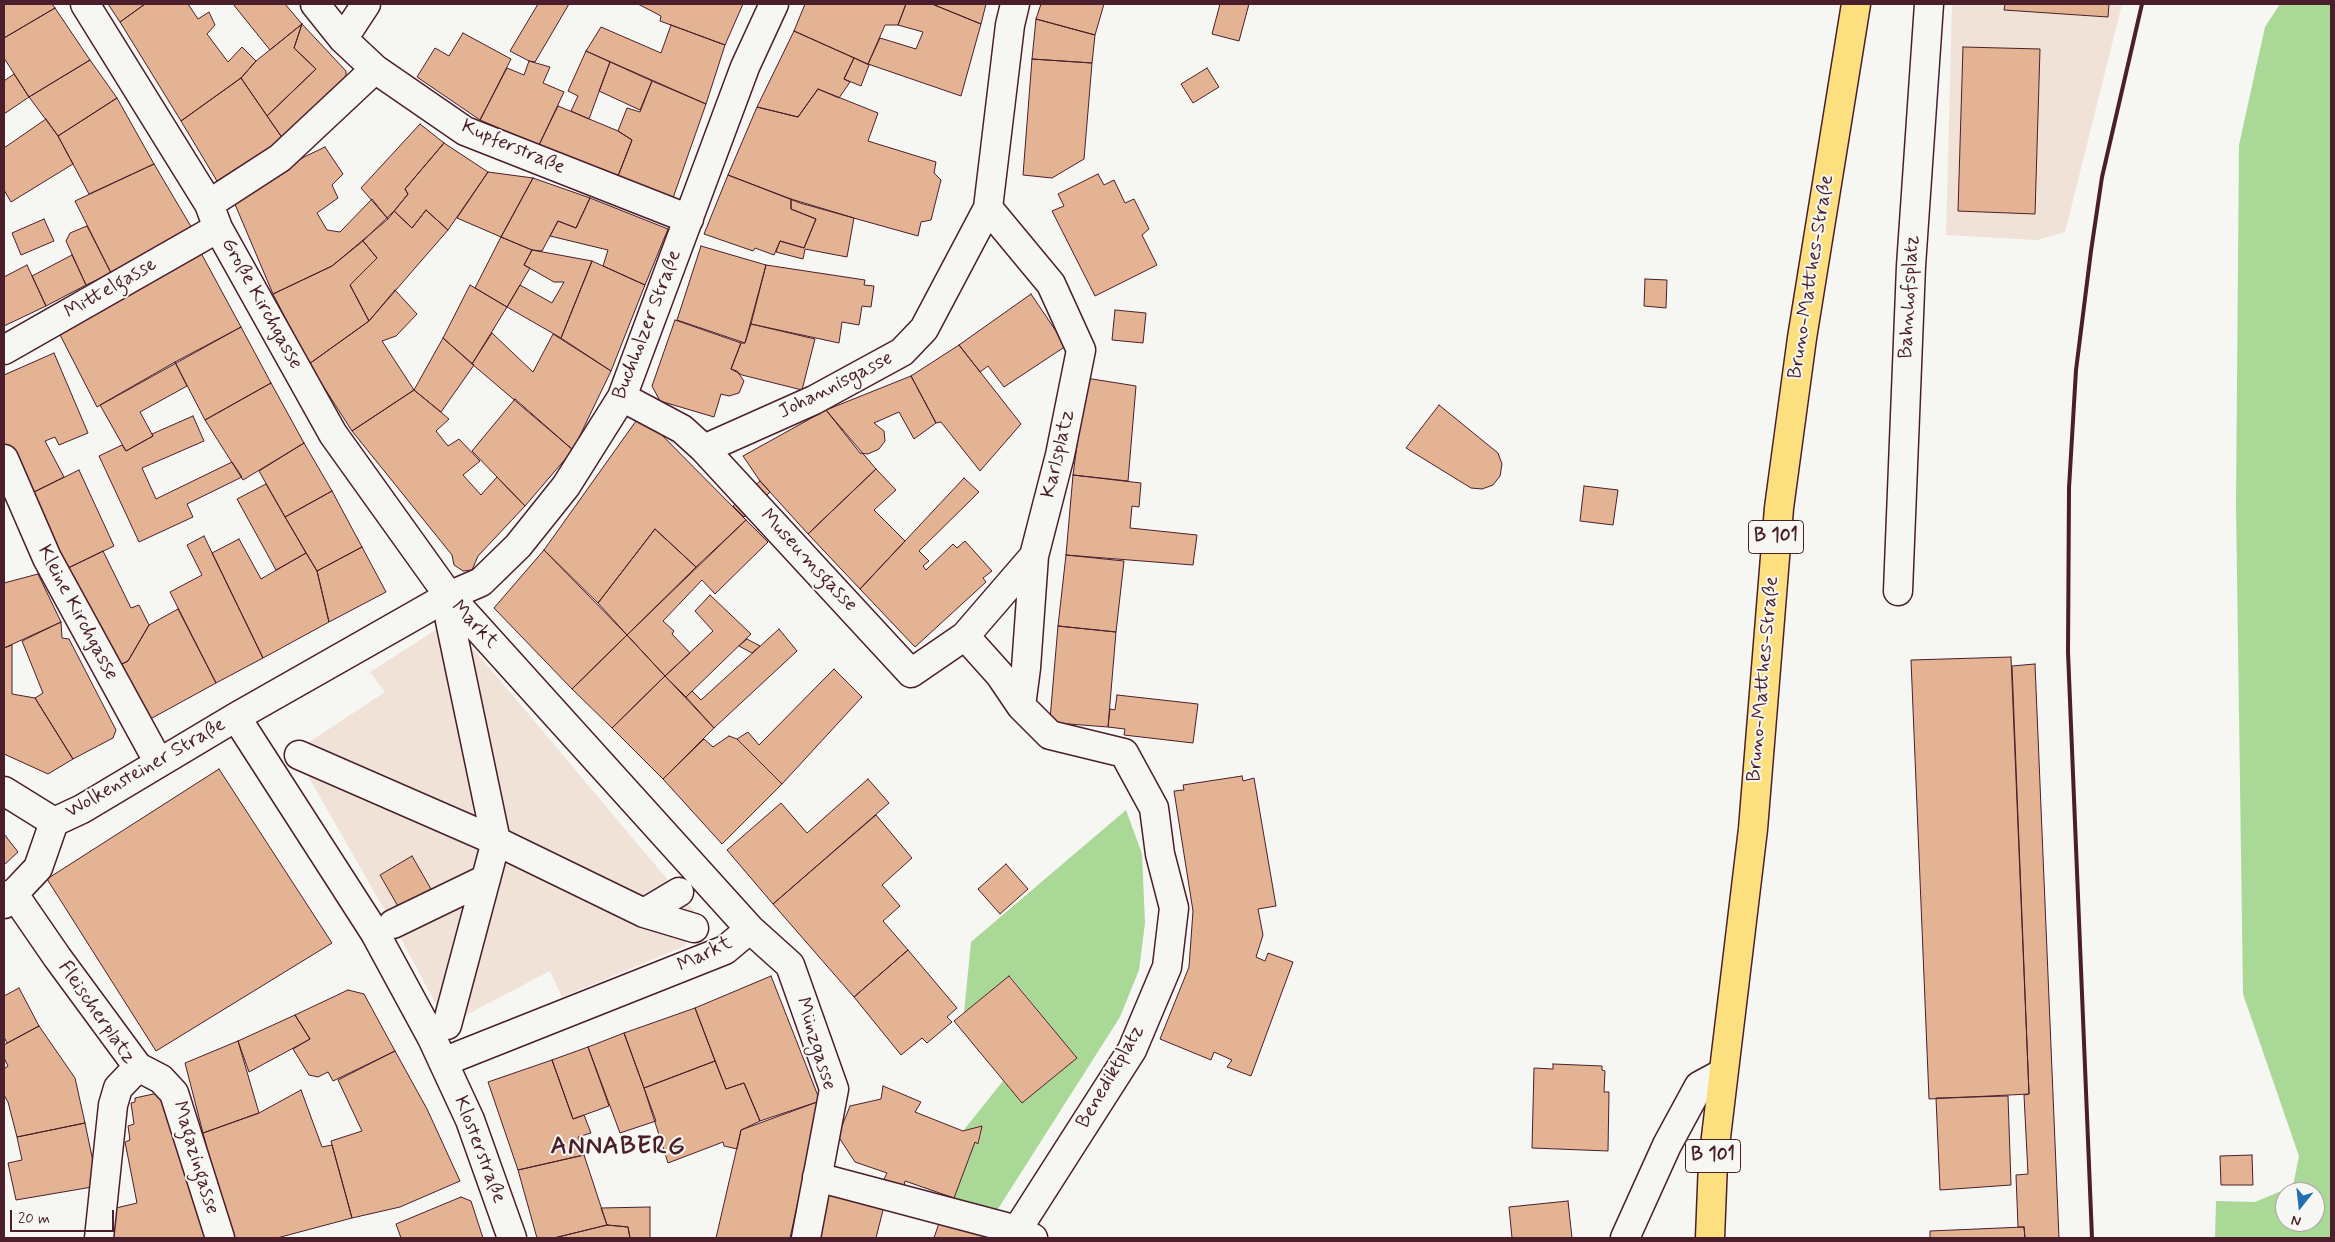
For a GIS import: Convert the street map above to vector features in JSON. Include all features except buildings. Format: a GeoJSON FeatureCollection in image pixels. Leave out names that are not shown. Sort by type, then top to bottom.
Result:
{"type":"FeatureCollection","features":[{"type":"Feature","properties":{"kind":"main road","name":"Bruno-Matthes-Straße"},"geometry":{"type":"LineString","coordinates":[[1710,1238],[1713,1162],[1753,829],[1778,508],[1805,320],[1856,4]]}},
{"type":"Feature","properties":{"kind":"street","name":"Große Kirchgasse"},"geometry":{"type":"LineString","coordinates":[[85,4],[214,216],[333,434],[450,608]]}},
{"type":"Feature","properties":{"kind":"street","name":"Kupferstraße"},"geometry":{"type":"LineString","coordinates":[[315,4],[343,39],[375,69],[465,131],[689,219]]}},
{"type":"Feature","properties":{"kind":"street"},"geometry":{"type":"LineString","coordinates":[[343,39],[366,4]]}},
{"type":"Feature","properties":{"kind":"street","name":"Buchholzer Straße"},"geometry":{"type":"LineString","coordinates":[[450,608],[481,582],[518,546],[566,486],[622,397],[745,67],[774,4]]}},
{"type":"Feature","properties":{"kind":"street","name":"Johannisgasse"},"geometry":{"type":"LineString","coordinates":[[704,450],[814,400],[902,352],[924,329],[988,208],[1010,25],[1015,4]]}},
{"type":"Feature","properties":{"kind":"street","name":"Bahnhofsplatz"},"geometry":{"type":"LineString","coordinates":[[1898,591],[1911,266],[1929,4]]}},
{"type":"Feature","properties":{"kind":"street","name":"Mittelgasse"},"geometry":{"type":"LineString","coordinates":[[4,350],[214,216],[280,158],[375,69]]}},
{"type":"Feature","properties":{"kind":"street","name":"Karlsplatz"},"geometry":{"type":"LineString","coordinates":[[988,208],[1051,284],[1080,350],[1060,455],[1034,556],[1026,668],[1020,706]]}},
{"type":"Feature","properties":{"kind":"street"},"geometry":{"type":"LineString","coordinates":[[622,397],[682,429],[704,450]]}},
{"type":"Feature","properties":{"kind":"street","name":"Museumsgasse"},"geometry":{"type":"LineString","coordinates":[[704,450],[911,673]]}},
{"type":"Feature","properties":{"kind":"street","name":"Kleine Kirchgasse"},"geometry":{"type":"LineString","coordinates":[[4,459],[47,558],[159,763]]}},
{"type":"Feature","properties":{"kind":"street","name":"Karlsplatz"},"geometry":{"type":"LineString","coordinates":[[911,673],[965,636],[1034,556]]}},
{"type":"Feature","properties":{"kind":"street","name":"Markt"},"geometry":{"type":"LineString","coordinates":[[236,717],[450,608]]}},
{"type":"Feature","properties":{"kind":"street","name":"Markt"},"geometry":{"type":"LineString","coordinates":[[447,1025],[496,841],[450,608]]}},
{"type":"Feature","properties":{"kind":"street","name":"Markt"},"geometry":{"type":"LineString","coordinates":[[443,1062],[725,950],[750,929],[450,608]]}},
{"type":"Feature","properties":{"kind":"street"},"geometry":{"type":"LineString","coordinates":[[965,636],[1000,675],[1020,706]]}},
{"type":"Feature","properties":{"kind":"street","name":"Benediktplatz"},"geometry":{"type":"LineString","coordinates":[[1020,706],[1050,735],[1124,753],[1154,808],[1160,854],[1174,908],[1167,967],[1132,1050],[1025,1234]]}},
{"type":"Feature","properties":{"kind":"street"},"geometry":{"type":"LineString","coordinates":[[236,717],[375,933],[443,1062]]}},
{"type":"Feature","properties":{"kind":"street","name":"Wolkensteiner Straße"},"geometry":{"type":"LineString","coordinates":[[4,791],[54,822],[82,810],[236,717]]}},
{"type":"Feature","properties":{"kind":"street","name":"Markt"},"geometry":{"type":"LineString","coordinates":[[299,755],[496,841],[644,912],[694,928]]}},
{"type":"Feature","properties":{"kind":"street"},"geometry":{"type":"LineString","coordinates":[[8,899],[38,868],[54,822]]}},
{"type":"Feature","properties":{"kind":"street"},"geometry":{"type":"LineString","coordinates":[[393,924],[486,879]]}},
{"type":"Feature","properties":{"kind":"street"},"geometry":{"type":"LineString","coordinates":[[644,912],[680,892]]}},
{"type":"Feature","properties":{"kind":"street","name":"Fleischerplatz"},"geometry":{"type":"LineString","coordinates":[[8,899],[56,957],[138,1067],[118,1088],[113,1105],[99,1233]]}},
{"type":"Feature","properties":{"kind":"street","name":"Münzgasse"},"geometry":{"type":"LineString","coordinates":[[750,929],[790,965],[834,1090],[806,1238]]}},
{"type":"Feature","properties":{"kind":"street","name":"Klosterstraße"},"geometry":{"type":"LineString","coordinates":[[443,1062],[470,1120],[512,1238]]}},
{"type":"Feature","properties":{"kind":"street","name":"Magazingasse"},"geometry":{"type":"LineString","coordinates":[[138,1067],[161,1079],[174,1093],[220,1238]]}},
{"type":"Feature","properties":{"kind":"street"},"geometry":{"type":"LineString","coordinates":[[1625,1238],[1667,1145],[1699,1086],[1723,1073]]}},
{"type":"Feature","properties":{"kind":"street"},"geometry":{"type":"LineString","coordinates":[[817,1177],[1025,1234]]}},
{"type":"Feature","properties":{"kind":"shaded area"},"geometry":{"type":"Polygon","coordinates":[[[1952,4],[2122,4],[2065,232],[2037,240],[1946,235],[1952,4]]]}},
{"type":"Feature","properties":{"kind":"shaded area"},"geometry":{"type":"Polygon","coordinates":[[[450,621],[694,911],[694,928],[685,946],[562,997],[550,971],[447,1025],[404,944],[300,762],[303,746],[385,692],[370,672],[450,621]],[[412,856],[380,875],[399,907],[431,889],[412,856]]]}},
{"type":"Feature","properties":{"kind":"green space"},"geometry":{"type":"Polygon","coordinates":[[[2280,4],[2331,4],[2331,1238],[2215,1238],[2216,1201],[2255,1202],[2275,1194],[2275,1232],[2325,1232],[2325,1182],[2294,1182],[2299,1156],[2243,994],[2236,503],[2239,145],[2265,27],[2280,4]]]}},
{"type":"Feature","properties":{"kind":"green space"},"geometry":{"type":"Polygon","coordinates":[[[1126,810],[1142,854],[1145,923],[1139,970],[1120,1017],[996,1212],[954,1198],[975,1142],[979,1144],[982,1127],[963,1131],[1003,1081],[1022,1103],[1077,1058],[1010,976],[964,1013],[971,942],[1126,810]]]}},
{"type":"Feature","properties":{"kind":"railway"},"geometry":{"type":"LineString","coordinates":[[2092,1238],[2068,652],[2069,488],[2076,370],[2102,177],[2142,4]]}},
{"type":"Feature","properties":{"kind":"district","name":"ANNABERG"},"geometry":{"type":"Point","coordinates":[618,1148]}}]}
